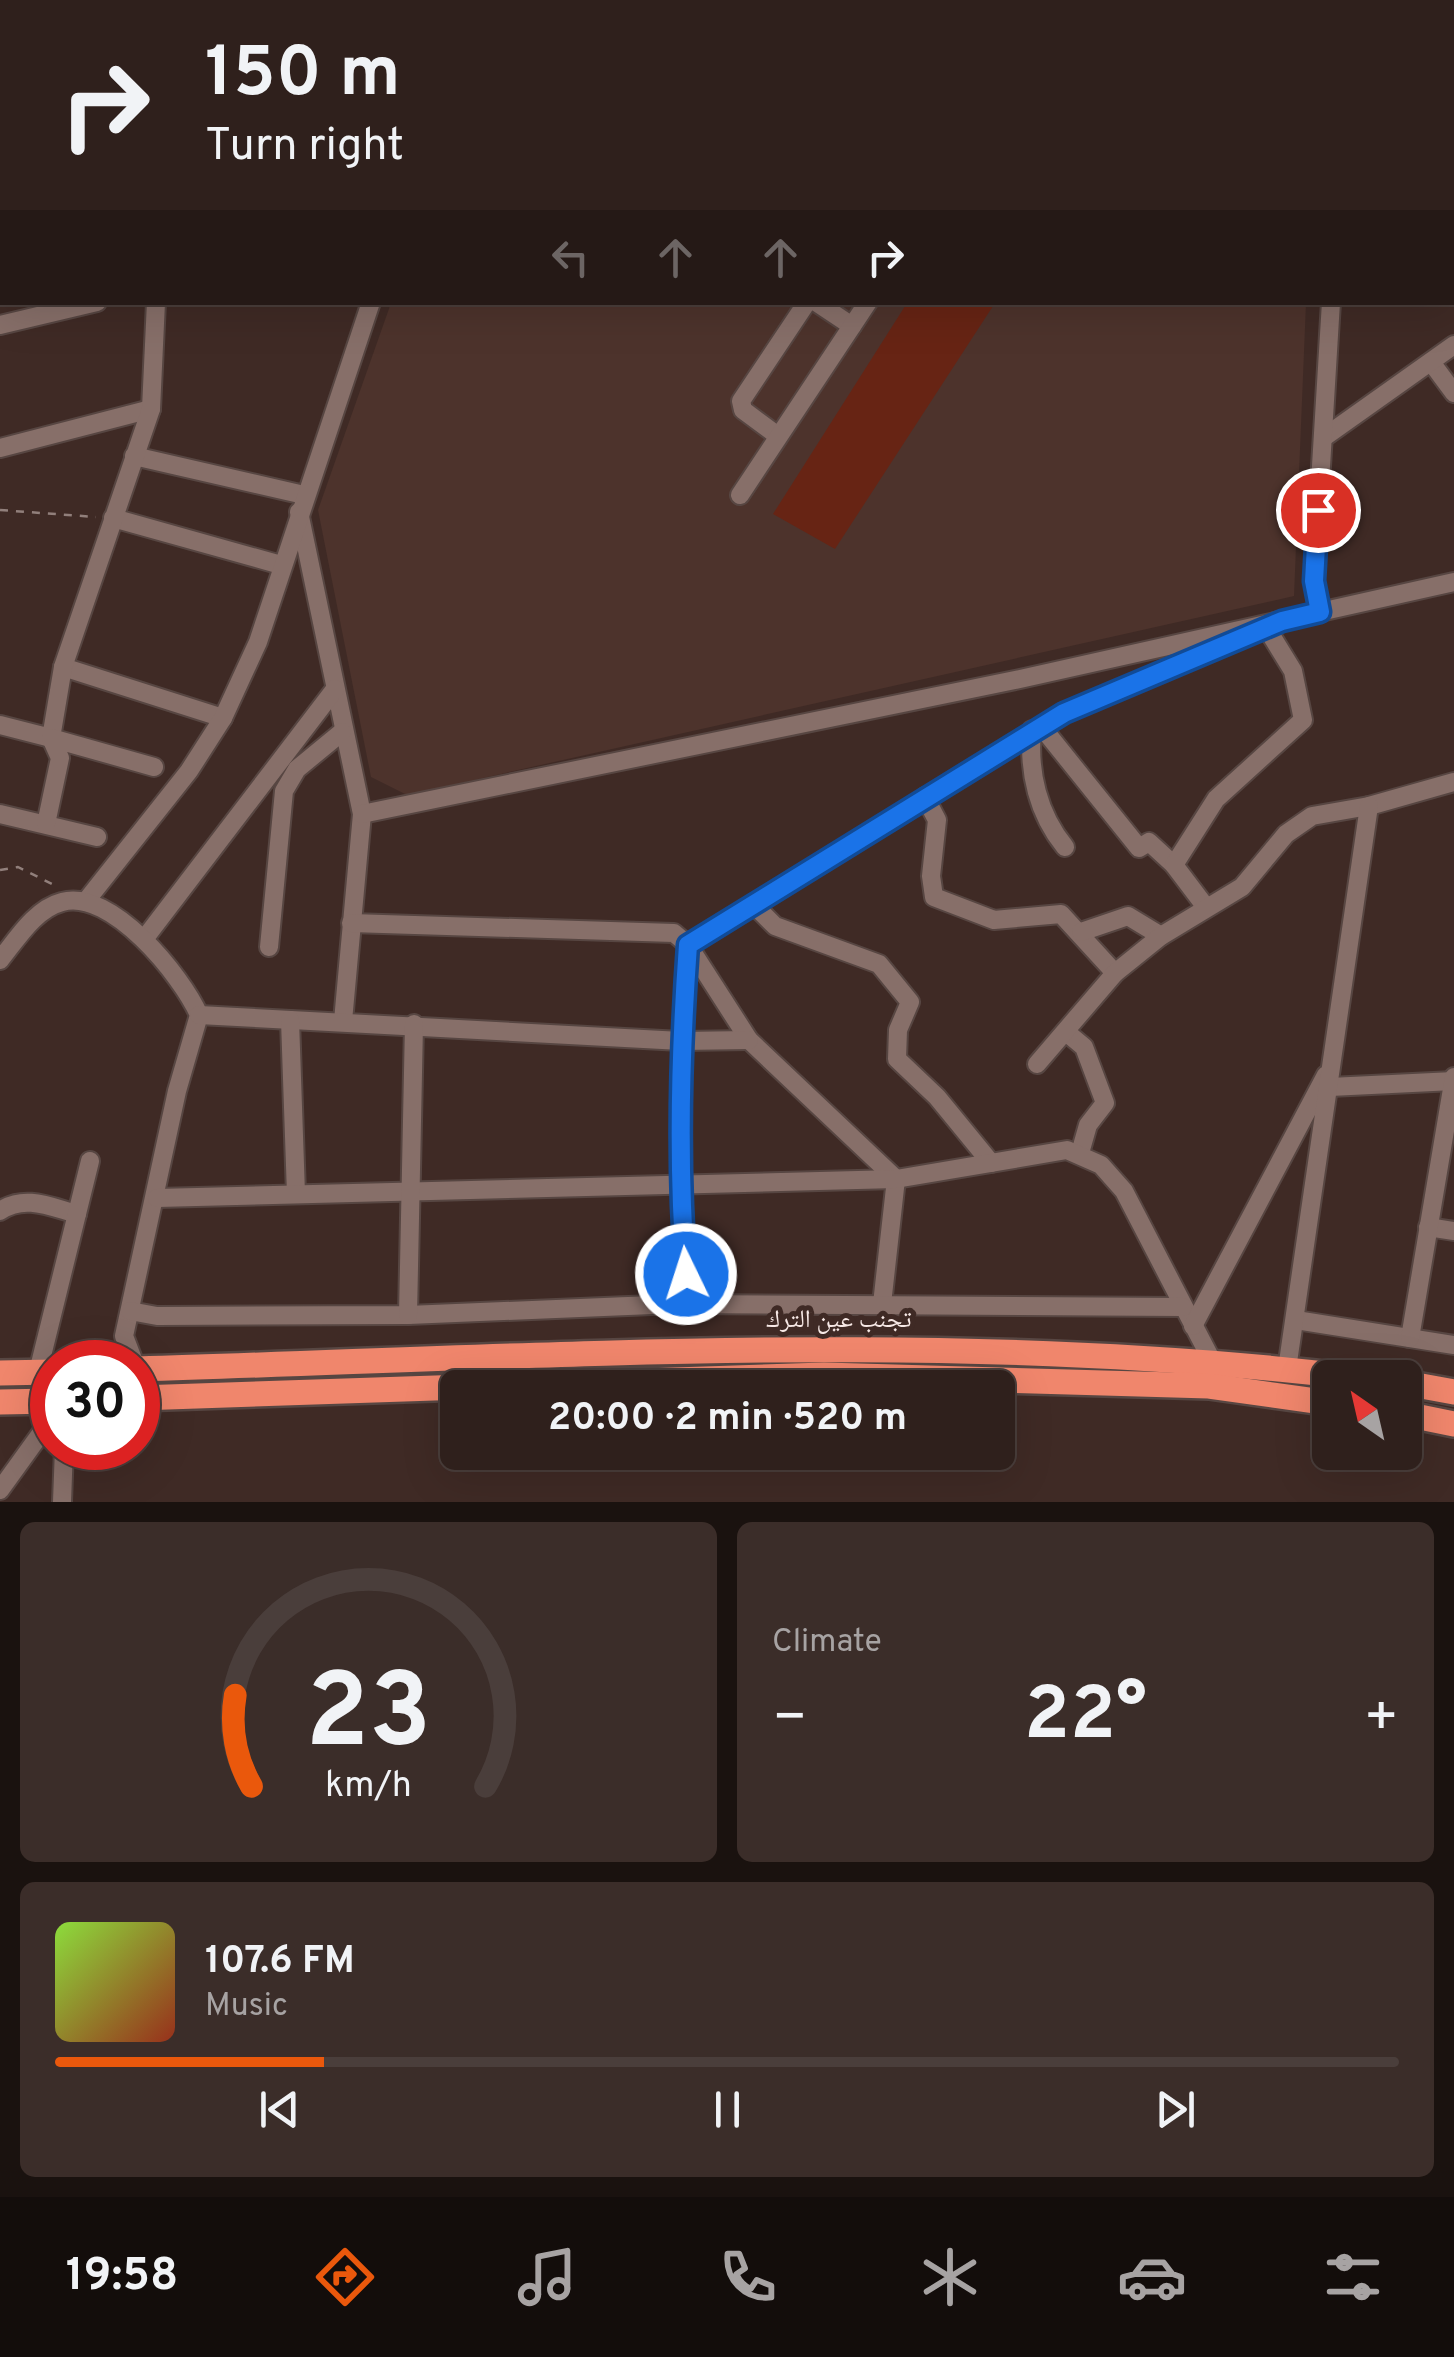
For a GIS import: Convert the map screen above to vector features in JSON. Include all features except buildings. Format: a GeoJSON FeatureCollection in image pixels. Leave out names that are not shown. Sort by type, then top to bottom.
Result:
{"type":"FeatureCollection","features":[{"type":"Feature","properties":{"kind":"highway","name":"تجنب عين الترك"},"geometry":{"type":"LineString","coordinates":[[160,1366],[824,1348],[1211,1359],[1312,1371]]}},
{"type":"Feature","properties":{"kind":"highway"},"geometry":{"type":"LineString","coordinates":[[0,1374],[30,1373]]}},
{"type":"Feature","properties":{"kind":"highway"},"geometry":{"type":"LineString","coordinates":[[160,1397],[824,1375],[1209,1386],[1312,1400]]}},
{"type":"Feature","properties":{"kind":"highway"},"geometry":{"type":"LineString","coordinates":[[1422,1386],[1454,1392]]}},
{"type":"Feature","properties":{"kind":"highway"},"geometry":{"type":"LineString","coordinates":[[0,1402],[30,1401]]}},
{"type":"Feature","properties":{"kind":"highway"},"geometry":{"type":"LineString","coordinates":[[1422,1417],[1454,1424]]}},
{"type":"Feature","properties":{"kind":"street"},"geometry":{"type":"LineString","coordinates":[[0,325],[84,305]]}},
{"type":"Feature","properties":{"kind":"street"},"geometry":{"type":"LineString","coordinates":[[46,824],[60,758],[51,738],[63,668],[151,409],[156,305]]}},
{"type":"Feature","properties":{"kind":"street"},"geometry":{"type":"LineString","coordinates":[[86,901],[189,771],[223,718],[258,642],[370,305]]}},
{"type":"Feature","properties":{"kind":"street"},"geometry":{"type":"LineString","coordinates":[[778,436],[744,410],[741,400],[805,305]]}},
{"type":"Feature","properties":{"kind":"street"},"geometry":{"type":"LineString","coordinates":[[820,305],[852,326]]}},
{"type":"Feature","properties":{"kind":"street"},"geometry":{"type":"LineString","coordinates":[[740,495],[866,305]]}},
{"type":"Feature","properties":{"kind":"street"},"geometry":{"type":"LineString","coordinates":[[1320,612],[1314,581],[1331,305]]}},
{"type":"Feature","properties":{"kind":"street"},"geometry":{"type":"LineString","coordinates":[[1323,438],[1454,344]]}},
{"type":"Feature","properties":{"kind":"street"},"geometry":{"type":"LineString","coordinates":[[1431,362],[1454,393]]}},
{"type":"Feature","properties":{"kind":"street"},"geometry":{"type":"LineString","coordinates":[[0,448],[151,409]]}},
{"type":"Feature","properties":{"kind":"street"},"geometry":{"type":"LineString","coordinates":[[134,456],[302,503]]}},
{"type":"Feature","properties":{"kind":"street"},"geometry":{"type":"LineString","coordinates":[[302,503],[342,732],[362,814],[342,1021]]}},
{"type":"Feature","properties":{"kind":"street"},"geometry":{"type":"LineString","coordinates":[[113,518],[281,564]]}},
{"type":"Feature","properties":{"kind":"street"},"geometry":{"type":"LineString","coordinates":[[1430,588],[1454,570]]}},
{"type":"Feature","properties":{"kind":"street"},"geometry":{"type":"LineString","coordinates":[[362,814],[1274,624],[1454,582]]}},
{"type":"Feature","properties":{"kind":"street"},"geometry":{"type":"LineString","coordinates":[[688,945],[1036,728],[1274,624]]}},
{"type":"Feature","properties":{"kind":"street"},"geometry":{"type":"LineString","coordinates":[[1174,866],[1216,800],[1302,720],[1293,671],[1274,624]]}},
{"type":"Feature","properties":{"kind":"street"},"geometry":{"type":"LineString","coordinates":[[63,668],[223,718]]}},
{"type":"Feature","properties":{"kind":"street"},"geometry":{"type":"LineString","coordinates":[[145,938],[334,689]]}},
{"type":"Feature","properties":{"kind":"street"},"geometry":{"type":"LineString","coordinates":[[0,725],[154,767]]}},
{"type":"Feature","properties":{"kind":"street"},"geometry":{"type":"LineString","coordinates":[[1036,728],[1029,763],[1054,832],[1066,847]]}},
{"type":"Feature","properties":{"kind":"street"},"geometry":{"type":"LineString","coordinates":[[1036,728],[1139,848],[1149,842],[1174,866],[1205,906]]}},
{"type":"Feature","properties":{"kind":"street"},"geometry":{"type":"LineString","coordinates":[[269,946],[284,791],[297,769],[342,732]]}},
{"type":"Feature","properties":{"kind":"street"},"geometry":{"type":"LineString","coordinates":[[1037,1064],[1115,974],[1161,936],[1242,887],[1286,834],[1312,816],[1369,806],[1454,782]]}},
{"type":"Feature","properties":{"kind":"street"},"geometry":{"type":"LineString","coordinates":[[924,797],[938,820],[931,876],[934,897],[994,920],[1061,914],[1070,928],[1082,932],[1115,974]]}},
{"type":"Feature","properties":{"kind":"street"},"geometry":{"type":"LineString","coordinates":[[1287,1368],[1369,806]]}},
{"type":"Feature","properties":{"kind":"street"},"geometry":{"type":"LineString","coordinates":[[0,814],[97,837]]}},
{"type":"Feature","properties":{"kind":"street"},"geometry":{"type":"LineString","coordinates":[[0,960],[43,912],[63,901],[86,901],[145,938],[179,976],[199,1015],[177,1091],[158,1198],[125,1340]]}},
{"type":"Feature","properties":{"kind":"street"},"geometry":{"type":"LineString","coordinates":[[754,904],[776,926],[879,964],[910,1002],[898,1030],[897,1059],[937,1097],[991,1163]]}},
{"type":"Feature","properties":{"kind":"street"},"geometry":{"type":"LineString","coordinates":[[1082,932],[1128,916],[1161,936]]}},
{"type":"Feature","properties":{"kind":"street"},"geometry":{"type":"LineString","coordinates":[[351,923],[674,933],[688,945],[748,1040],[896,1179]]}},
{"type":"Feature","properties":{"kind":"street"},"geometry":{"type":"LineString","coordinates":[[688,945],[678,1184],[688,1304]]}},
{"type":"Feature","properties":{"kind":"street"},"geometry":{"type":"LineString","coordinates":[[199,1015],[681,1041],[748,1040]]}},
{"type":"Feature","properties":{"kind":"street"},"geometry":{"type":"LineString","coordinates":[[290,1020],[296,1194]]}},
{"type":"Feature","properties":{"kind":"street"},"geometry":{"type":"LineString","coordinates":[[408,1314],[414,1024]]}},
{"type":"Feature","properties":{"kind":"street"},"geometry":{"type":"LineString","coordinates":[[1066,1032],[1084,1047],[1105,1103],[1088,1125],[1080,1152]]}},
{"type":"Feature","properties":{"kind":"street"},"geometry":{"type":"LineString","coordinates":[[1193,1326],[1334,1060]]}},
{"type":"Feature","properties":{"kind":"street"},"geometry":{"type":"LineString","coordinates":[[1330,1087],[1454,1079],[1410,1338]]}},
{"type":"Feature","properties":{"kind":"street"},"geometry":{"type":"LineString","coordinates":[[158,1198],[896,1179],[1067,1150],[1080,1152],[1101,1164],[1124,1191],[1211,1359]]}},
{"type":"Feature","properties":{"kind":"street"},"geometry":{"type":"LineString","coordinates":[[51,1340],[90,1161]]}},
{"type":"Feature","properties":{"kind":"street"},"geometry":{"type":"LineString","coordinates":[[882,1304],[896,1179]]}},
{"type":"Feature","properties":{"kind":"street"},"geometry":{"type":"LineString","coordinates":[[0,1211],[11,1203],[30,1201],[77,1214]]}},
{"type":"Feature","properties":{"kind":"street"},"geometry":{"type":"LineString","coordinates":[[1428,1227],[1454,1231]]}},
{"type":"Feature","properties":{"kind":"street"},"geometry":{"type":"LineString","coordinates":[[130,1311],[156,1316],[408,1314],[688,1304],[1182,1307]]}},
{"type":"Feature","properties":{"kind":"street"},"geometry":{"type":"LineString","coordinates":[[1296,1320],[1454,1346]]}},
{"type":"Feature","properties":{"kind":"street"},"geometry":{"type":"LineString","coordinates":[[0,1490],[30,1448]]}},
{"type":"Feature","properties":{"kind":"street"},"geometry":{"type":"LineString","coordinates":[[62,1502],[63,1470]]}},
{"type":"Feature","properties":{"kind":"path"},"geometry":{"type":"LineString","coordinates":[[0,510],[113,518]]}},
{"type":"Feature","properties":{"kind":"path"},"geometry":{"type":"LineString","coordinates":[[0,870],[18,866],[86,901]]}},
{"type":"Feature","properties":{"kind":"shaded area"},"geometry":{"type":"Polygon","coordinates":[[[390,305],[1306,305],[1294,596],[407,795],[371,777],[318,510],[390,305]]]}},
{"type":"Feature","properties":{"kind":"shaded area"},"geometry":{"type":"Polygon","coordinates":[[[906,305],[994,305],[835,549],[773,514],[906,305]]]}},
{"type":"Feature","properties":{"kind":"route"},"geometry":{"type":"LineString","coordinates":[[686,1274],[678,1184],[688,945],[1064,713],[1282,621],[1320,612],[1314,581],[1318,510]]}}]}
